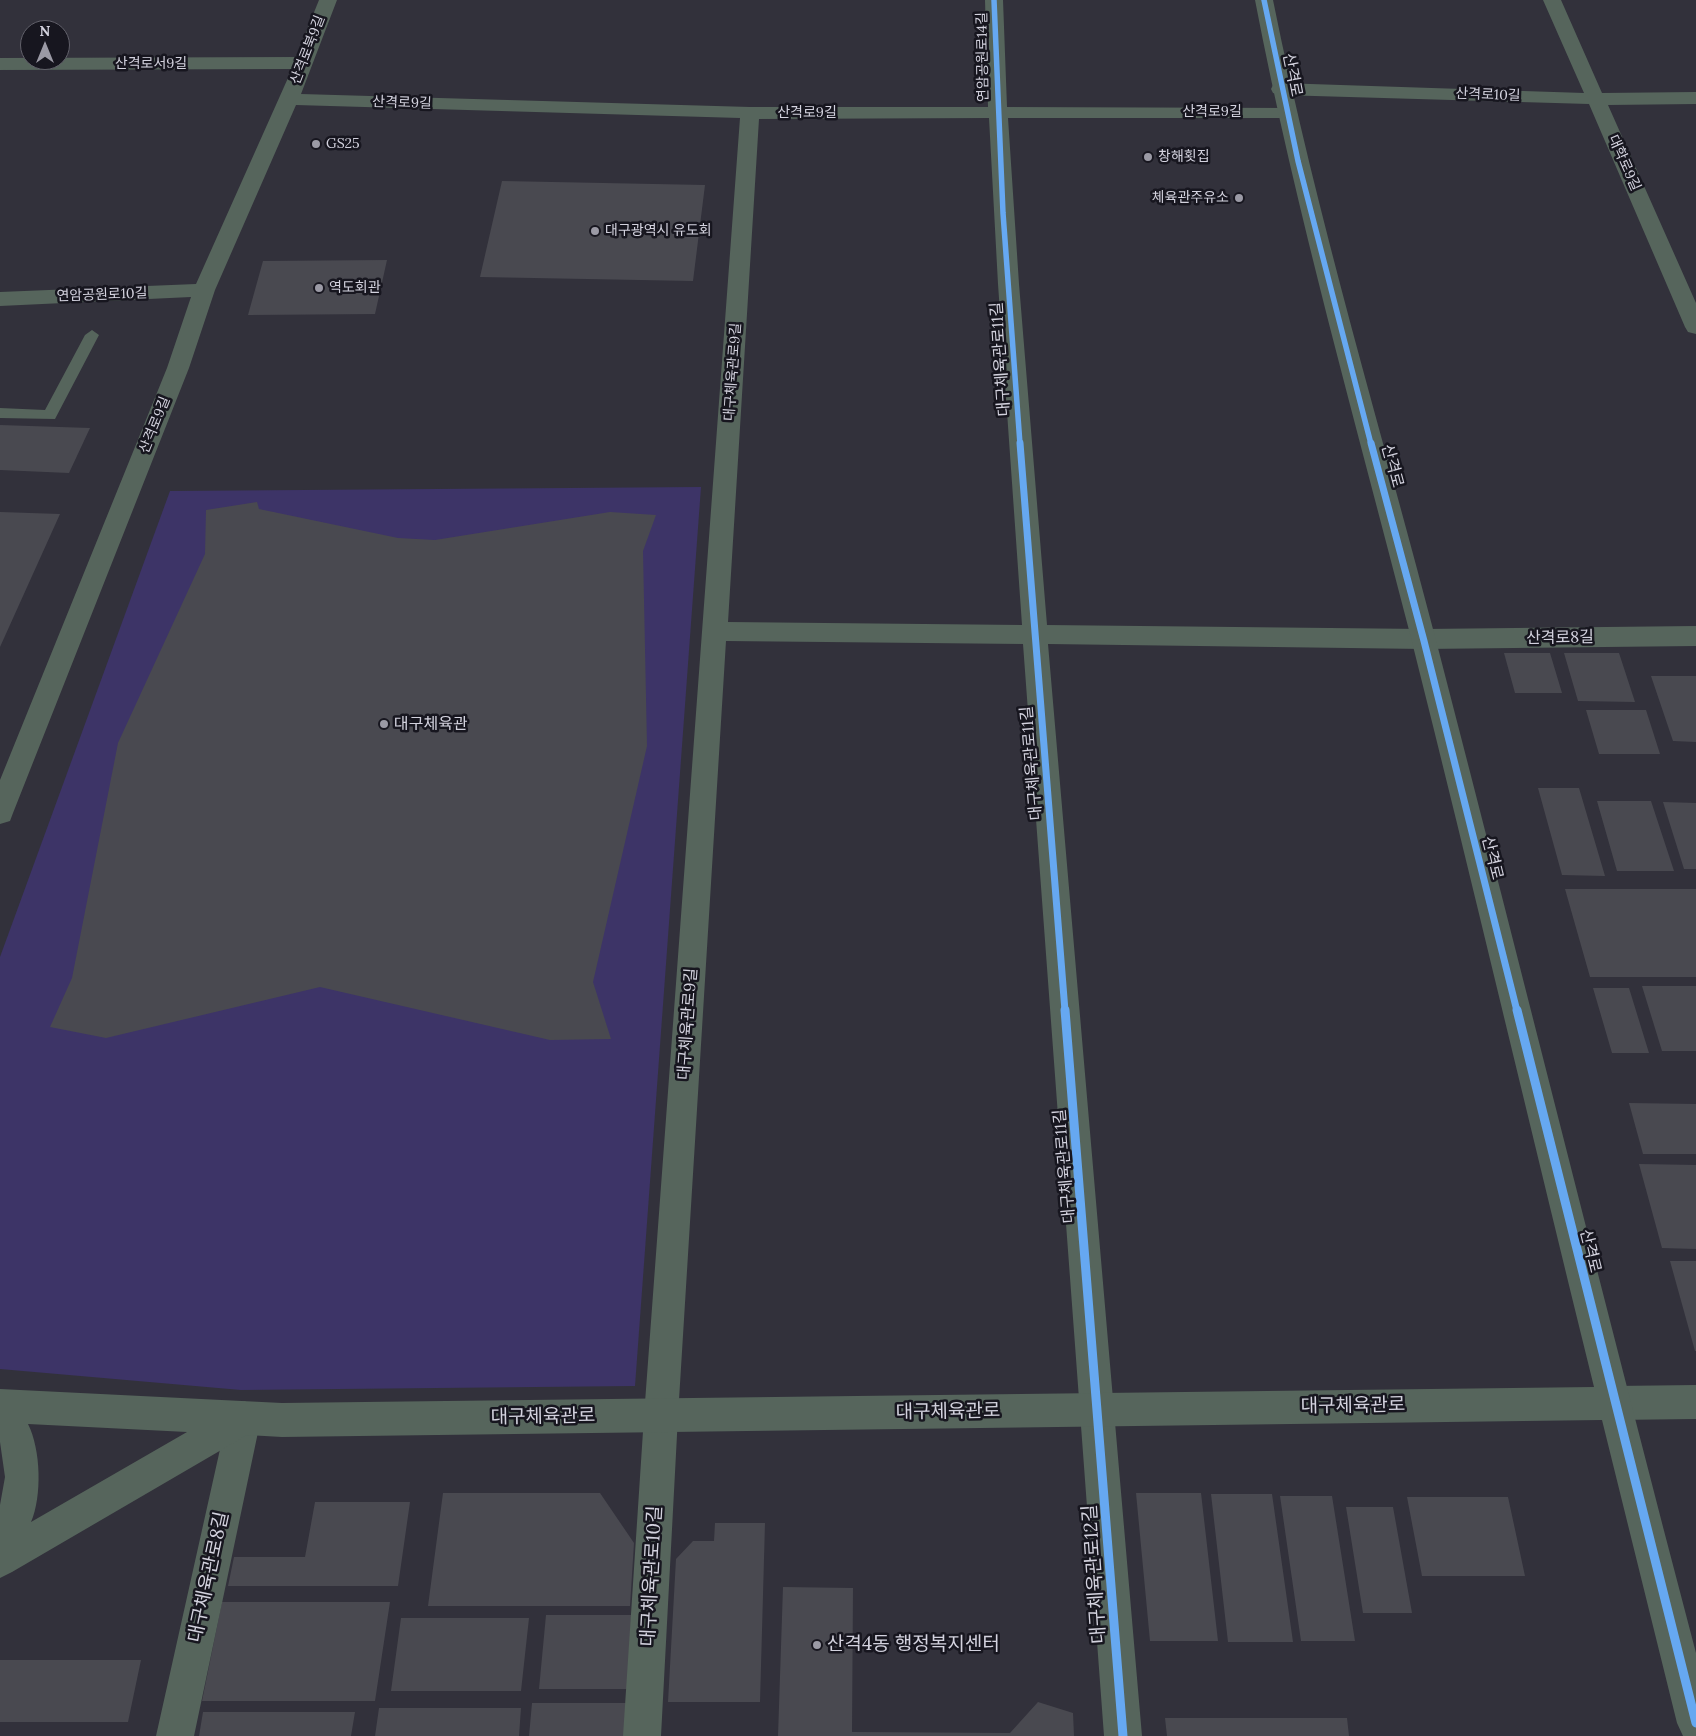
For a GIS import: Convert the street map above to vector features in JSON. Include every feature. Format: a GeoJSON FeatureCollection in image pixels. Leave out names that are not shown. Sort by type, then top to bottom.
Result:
{"type":"FeatureCollection","features":[{"type":"Feature","properties":{"kind":"street","name":"산격로북9길"},"geometry":{"type":"LineString","coordinates":[[290,100],[328,0]]}},
{"type":"Feature","properties":{"kind":"street","name":"연암공원로14길"},"geometry":{"type":"LineString","coordinates":[[994,0],[996,113]]}},
{"type":"Feature","properties":{"kind":"street","name":"산격로"},"geometry":{"type":"LineString","coordinates":[[1264,0],[1282,101],[1424,639],[1614,1403],[1696,1723]]}},
{"type":"Feature","properties":{"kind":"street","name":"대학로9길"},"geometry":{"type":"LineString","coordinates":[[1552,0],[1696,327]]}},
{"type":"Feature","properties":{"kind":"street","name":"산격로서9길"},"geometry":{"type":"LineString","coordinates":[[0,64],[303,63]]}},
{"type":"Feature","properties":{"kind":"street","name":"산격로10길"},"geometry":{"type":"LineString","coordinates":[[1282,101],[1696,98]]}},
{"type":"Feature","properties":{"kind":"street","name":"산격로9길"},"geometry":{"type":"LineString","coordinates":[[0,813],[178,368],[204,290],[290,100],[750,113],[996,113],[1282,101]]}},
{"type":"Feature","properties":{"kind":"street","name":"대구체육관로9길"},"geometry":{"type":"LineString","coordinates":[[661,1416],[750,113]]}},
{"type":"Feature","properties":{"kind":"street","name":"대구체육관로11길"},"geometry":{"type":"LineString","coordinates":[[996,113],[1035,635],[1099,1409]]}},
{"type":"Feature","properties":{"kind":"street","name":"연암공원로10길"},"geometry":{"type":"LineString","coordinates":[[0,299],[204,290]]}},
{"type":"Feature","properties":{"kind":"street"},"geometry":{"type":"LineString","coordinates":[[715,631],[1424,639]]}},
{"type":"Feature","properties":{"kind":"street","name":"산격로8길"},"geometry":{"type":"LineString","coordinates":[[1424,639],[1696,636]]}},
{"type":"Feature","properties":{"kind":"street","name":"대구체육관로"},"geometry":{"type":"LineString","coordinates":[[0,1406],[282,1420],[1696,1402]]}},
{"type":"Feature","properties":{"kind":"street","name":"대구체육관로12길"},"geometry":{"type":"LineString","coordinates":[[1099,1409],[1123,1736]]}},
{"type":"Feature","properties":{"kind":"street"},"geometry":{"type":"LineString","coordinates":[[0,1412],[17,1438],[22,1477],[15,1519],[0,1554]]}},
{"type":"Feature","properties":{"kind":"street","name":"대구체육관로10길"},"geometry":{"type":"LineString","coordinates":[[642,1736],[661,1416]]}},
{"type":"Feature","properties":{"kind":"street"},"geometry":{"type":"LineString","coordinates":[[0,1560],[244,1418]]}},
{"type":"Feature","properties":{"kind":"street","name":"대구체육관로8길"},"geometry":{"type":"LineString","coordinates":[[175,1736],[244,1418]]}},
{"type":"Feature","properties":{"kind":"lane"},"geometry":{"type":"LineString","coordinates":[[0,413],[50,415],[92,335]]}},
{"type":"Feature","properties":{"kind":"shaded area","name":"대구체육관"},"geometry":{"type":"Polygon","coordinates":[[[701,487],[635,1386],[241,1390],[0,1369],[0,957],[170,491],[701,487]]]}},
{"type":"Feature","properties":{"kind":"building","name":"대구광역시 유도회"},"geometry":{"type":"Polygon","coordinates":[[[502,181],[705,185],[693,281],[480,277],[502,181]]]}},
{"type":"Feature","properties":{"kind":"building","name":"역도회관"},"geometry":{"type":"Polygon","coordinates":[[[387,260],[375,314],[248,315],[263,261],[387,260]]]}},
{"type":"Feature","properties":{"kind":"building"},"geometry":{"type":"Polygon","coordinates":[[[0,425],[90,428],[69,473],[0,470],[0,425]]]}},
{"type":"Feature","properties":{"kind":"building"},"geometry":{"type":"Polygon","coordinates":[[[257,502],[259,509],[398,538],[435,540],[610,512],[656,515],[643,551],[647,746],[593,982],[611,1039],[550,1040],[320,987],[106,1038],[50,1027],[72,978],[118,743],[205,554],[206,510],[257,502]]]}},
{"type":"Feature","properties":{"kind":"building"},"geometry":{"type":"Polygon","coordinates":[[[0,512],[60,514],[0,647],[0,512]]]}},
{"type":"Feature","properties":{"kind":"building"},"geometry":{"type":"Polygon","coordinates":[[[1504,653],[1550,653],[1562,693],[1515,693],[1504,653]]]}},
{"type":"Feature","properties":{"kind":"building"},"geometry":{"type":"Polygon","coordinates":[[[1564,653],[1619,653],[1635,702],[1578,701],[1564,653]]]}},
{"type":"Feature","properties":{"kind":"building"},"geometry":{"type":"Polygon","coordinates":[[[1651,676],[1696,676],[1696,742],[1673,741],[1651,676]]]}},
{"type":"Feature","properties":{"kind":"building"},"geometry":{"type":"Polygon","coordinates":[[[1586,710],[1646,710],[1660,754],[1599,754],[1586,710]]]}},
{"type":"Feature","properties":{"kind":"building"},"geometry":{"type":"Polygon","coordinates":[[[1538,788],[1579,788],[1605,876],[1562,875],[1538,788]]]}},
{"type":"Feature","properties":{"kind":"building"},"geometry":{"type":"Polygon","coordinates":[[[1597,801],[1651,801],[1674,871],[1617,871],[1597,801]]]}},
{"type":"Feature","properties":{"kind":"building"},"geometry":{"type":"Polygon","coordinates":[[[1663,802],[1696,803],[1696,869],[1684,869],[1663,802]]]}},
{"type":"Feature","properties":{"kind":"building"},"geometry":{"type":"Polygon","coordinates":[[[1565,889],[1696,889],[1696,977],[1590,977],[1565,889]]]}},
{"type":"Feature","properties":{"kind":"building"},"geometry":{"type":"Polygon","coordinates":[[[1642,986],[1696,986],[1696,1051],[1662,1051],[1642,986]]]}},
{"type":"Feature","properties":{"kind":"building"},"geometry":{"type":"Polygon","coordinates":[[[1593,988],[1629,988],[1649,1053],[1612,1053],[1593,988]]]}},
{"type":"Feature","properties":{"kind":"building"},"geometry":{"type":"Polygon","coordinates":[[[1629,1103],[1696,1104],[1696,1154],[1643,1154],[1629,1103]]]}},
{"type":"Feature","properties":{"kind":"building"},"geometry":{"type":"Polygon","coordinates":[[[1639,1164],[1696,1165],[1696,1249],[1662,1248],[1639,1164]]]}},
{"type":"Feature","properties":{"kind":"building"},"geometry":{"type":"Polygon","coordinates":[[[1670,1261],[1696,1261],[1696,1351],[1695,1351],[1670,1261]]]}},
{"type":"Feature","properties":{"kind":"building"},"geometry":{"type":"Polygon","coordinates":[[[443,1493],[600,1493],[634,1543],[630,1606],[428,1606],[443,1493]]]}},
{"type":"Feature","properties":{"kind":"building"},"geometry":{"type":"Polygon","coordinates":[[[1136,1493],[1201,1493],[1218,1641],[1150,1641],[1136,1493]]]}},
{"type":"Feature","properties":{"kind":"building"},"geometry":{"type":"Polygon","coordinates":[[[1211,1494],[1272,1494],[1293,1642],[1228,1642],[1211,1494]]]}},
{"type":"Feature","properties":{"kind":"building"},"geometry":{"type":"Polygon","coordinates":[[[1280,1496],[1332,1496],[1355,1641],[1301,1641],[1280,1496]]]}},
{"type":"Feature","properties":{"kind":"building"},"geometry":{"type":"Polygon","coordinates":[[[1407,1497],[1508,1497],[1525,1576],[1422,1576],[1407,1497]]]}},
{"type":"Feature","properties":{"kind":"building"},"geometry":{"type":"Polygon","coordinates":[[[315,1502],[410,1502],[398,1586],[228,1586],[234,1557],[305,1557],[315,1502]]]}},
{"type":"Feature","properties":{"kind":"building"},"geometry":{"type":"Polygon","coordinates":[[[1346,1507],[1393,1507],[1412,1613],[1363,1613],[1346,1507]]]}},
{"type":"Feature","properties":{"kind":"building"},"geometry":{"type":"Polygon","coordinates":[[[715,1523],[765,1523],[760,1702],[668,1702],[676,1559],[693,1541],[714,1541],[715,1523]]]}},
{"type":"Feature","properties":{"kind":"building","name":"산격4동 행정복지센터"},"geometry":{"type":"Polygon","coordinates":[[[783,1587],[853,1588],[852,1732],[1010,1733],[1038,1702],[1073,1713],[1074,1736],[778,1736],[783,1587]]]}},
{"type":"Feature","properties":{"kind":"building"},"geometry":{"type":"Polygon","coordinates":[[[222,1602],[390,1602],[375,1701],[202,1701],[222,1602]]]}},
{"type":"Feature","properties":{"kind":"building"},"geometry":{"type":"Polygon","coordinates":[[[546,1615],[634,1615],[629,1689],[539,1689],[546,1615]]]}},
{"type":"Feature","properties":{"kind":"building"},"geometry":{"type":"Polygon","coordinates":[[[401,1618],[529,1618],[521,1691],[391,1691],[401,1618]]]}},
{"type":"Feature","properties":{"kind":"building"},"geometry":{"type":"Polygon","coordinates":[[[0,1660],[141,1660],[128,1722],[0,1722],[0,1660]]]}},
{"type":"Feature","properties":{"kind":"building"},"geometry":{"type":"Polygon","coordinates":[[[532,1703],[631,1703],[629,1736],[529,1736],[532,1703]]]}},
{"type":"Feature","properties":{"kind":"building"},"geometry":{"type":"Polygon","coordinates":[[[379,1708],[521,1708],[519,1736],[375,1736],[379,1708]]]}},
{"type":"Feature","properties":{"kind":"building"},"geometry":{"type":"Polygon","coordinates":[[[203,1712],[355,1712],[351,1736],[199,1736],[203,1712]]]}},
{"type":"Feature","properties":{"kind":"building"},"geometry":{"type":"Polygon","coordinates":[[[1165,1718],[1347,1718],[1349,1736],[1167,1736],[1165,1718]]]}},
{"type":"Feature","properties":{"kind":"cycle path"},"geometry":{"type":"LineString","coordinates":[[994,0],[1003,213],[1123,1736]]}},
{"type":"Feature","properties":{"kind":"cycle path"},"geometry":{"type":"LineString","coordinates":[[1264,0],[1298,161],[1338,322],[1424,641],[1696,1723]]}},
{"type":"Feature","properties":{"kind":"place","name":"GS25"},"geometry":{"type":"Point","coordinates":[316,144]}},
{"type":"Feature","properties":{"kind":"place","name":"창해횟집"},"geometry":{"type":"Point","coordinates":[1148,157]}},
{"type":"Feature","properties":{"kind":"place","name":"체육관주유소"},"geometry":{"type":"Point","coordinates":[1239,198]}},
{"type":"Feature","properties":{"kind":"place","name":"대구광역시 유도회"},"geometry":{"type":"Point","coordinates":[595,231]}},
{"type":"Feature","properties":{"kind":"place","name":"역도회관"},"geometry":{"type":"Point","coordinates":[319,288]}},
{"type":"Feature","properties":{"kind":"place","name":"대구체육관"},"geometry":{"type":"Point","coordinates":[384,724]}},
{"type":"Feature","properties":{"kind":"place","name":"산격4동 행정복지센터"},"geometry":{"type":"Point","coordinates":[817,1645]}}]}
